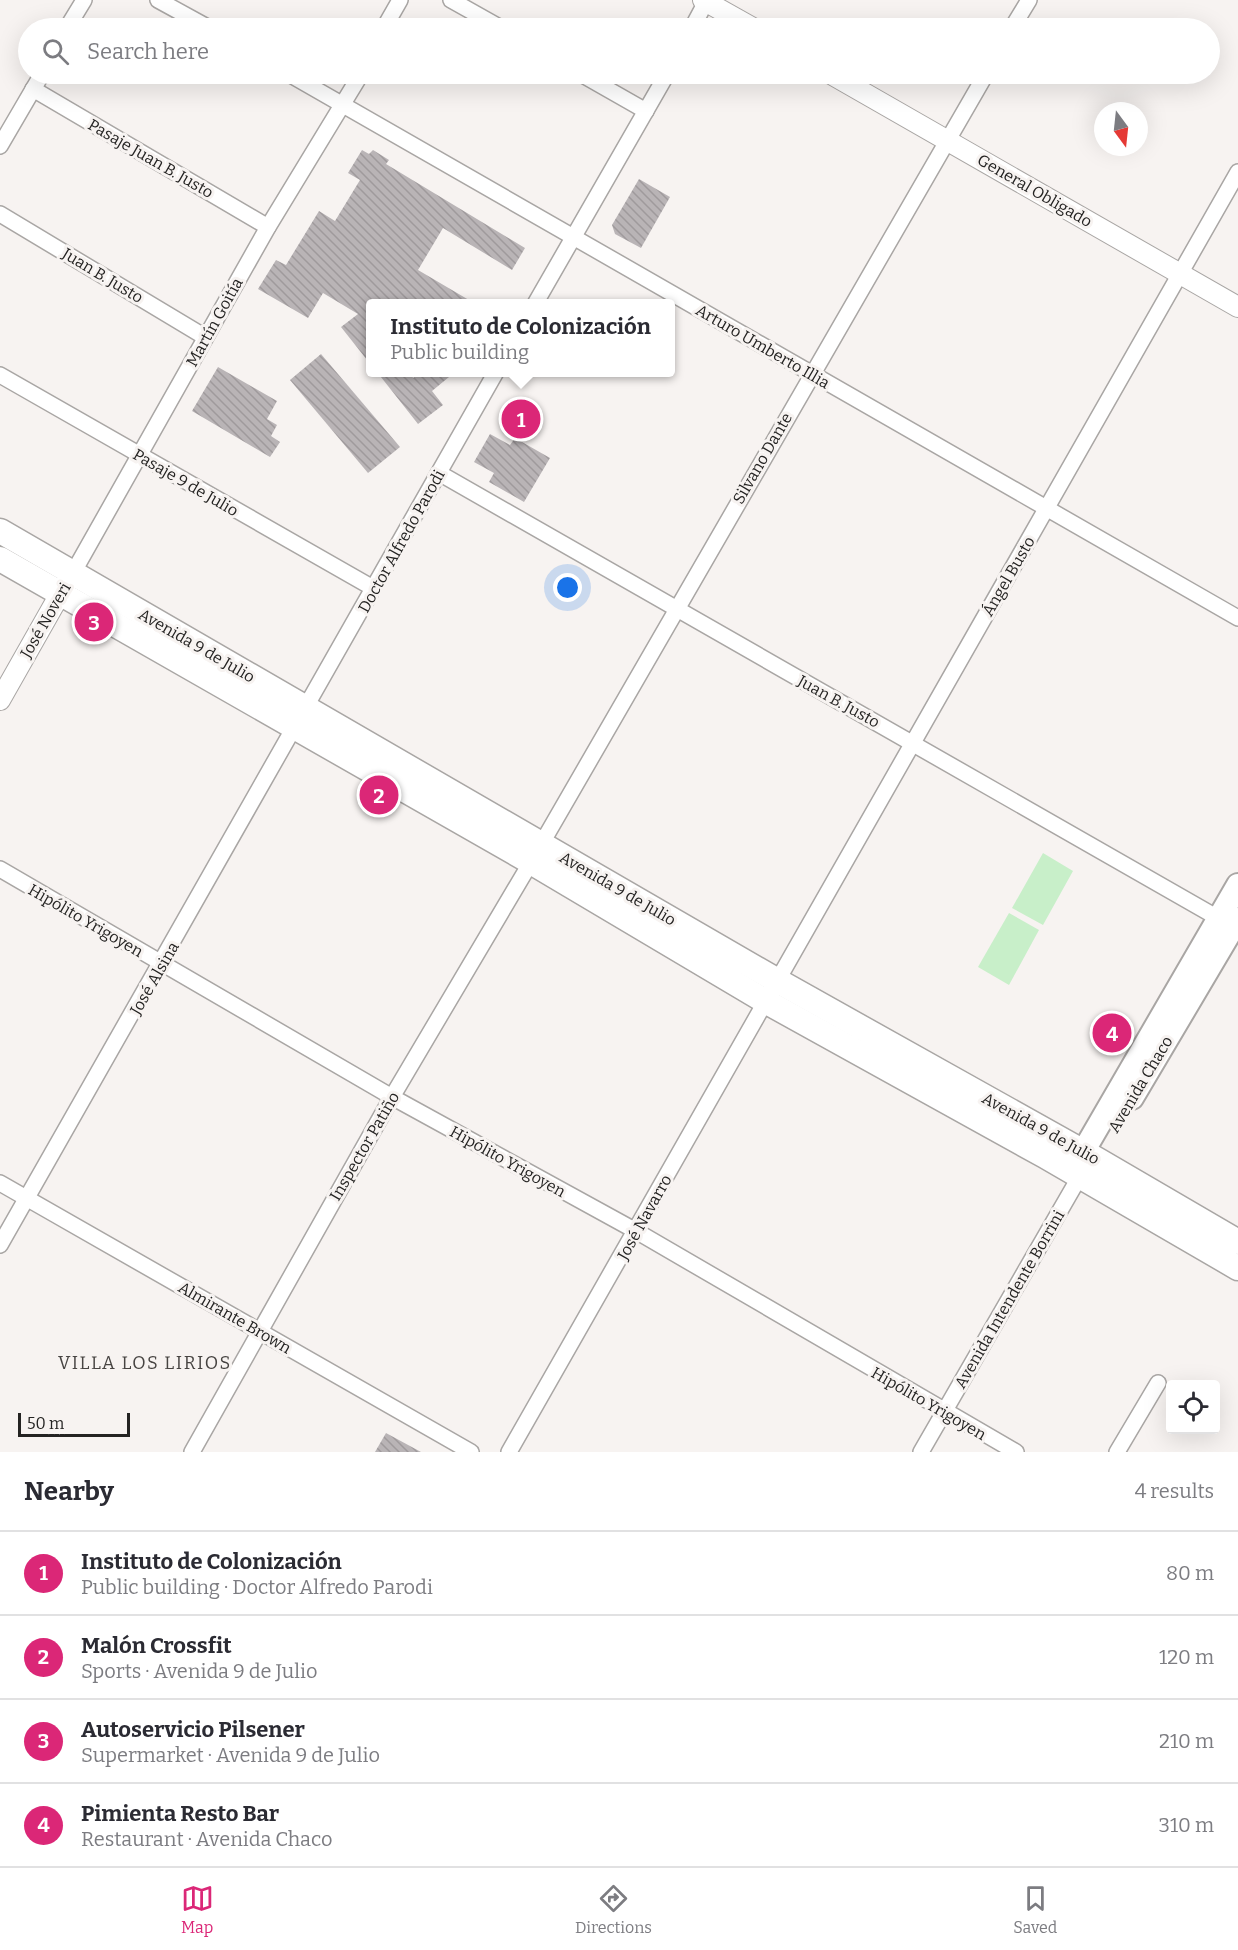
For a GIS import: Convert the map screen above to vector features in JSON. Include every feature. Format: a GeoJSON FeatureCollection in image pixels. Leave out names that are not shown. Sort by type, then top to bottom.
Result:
{"type":"FeatureCollection","features":[{"type":"Feature","properties":{"kind":"main road","name":"Avenida 9 de Julio"},"geometry":{"type":"LineString","coordinates":[[0,531],[66,583],[301,719],[535,853],[776,980],[1089,1155],[1238,1242]]}},
{"type":"Feature","properties":{"kind":"main road","name":"Avenida 9 de Julio"},"geometry":{"type":"LineString","coordinates":[[0,559],[66,583]]}},
{"type":"Feature","properties":{"kind":"main road","name":"Avenida 9 de Julio"},"geometry":{"type":"LineString","coordinates":[[535,853],[765,1001],[1080,1176],[1238,1268]]}},
{"type":"Feature","properties":{"kind":"main road","name":"Avenida Chaco"},"geometry":{"type":"LineString","coordinates":[[1080,1176],[1089,1155],[1232,924],[1238,885]]}},
{"type":"Feature","properties":{"kind":"street"},"geometry":{"type":"LineString","coordinates":[[73,18],[84,0]]}},
{"type":"Feature","properties":{"kind":"street"},"geometry":{"type":"LineString","coordinates":[[158,0],[191,18]]}},
{"type":"Feature","properties":{"kind":"street"},"geometry":{"type":"LineString","coordinates":[[390,18],[400,0]]}},
{"type":"Feature","properties":{"kind":"street"},"geometry":{"type":"LineString","coordinates":[[451,0],[483,18]]}},
{"type":"Feature","properties":{"kind":"street"},"geometry":{"type":"LineString","coordinates":[[1018,18],[1029,0]]}},
{"type":"Feature","properties":{"kind":"street"},"geometry":{"type":"LineString","coordinates":[[697,18],[706,1],[736,18]]}},
{"type":"Feature","properties":{"kind":"street"},"geometry":{"type":"LineString","coordinates":[[0,146],[36,84]]}},
{"type":"Feature","properties":{"kind":"street","name":"Arturo Umberto Illia"},"geometry":{"type":"LineString","coordinates":[[307,84],[1238,618]]}},
{"type":"Feature","properties":{"kind":"street","name":"Martín Goitía"},"geometry":{"type":"LineString","coordinates":[[66,583],[141,456],[268,227],[355,84]]}},
{"type":"Feature","properties":{"kind":"street"},"geometry":{"type":"LineString","coordinates":[[599,84],[646,111]]}},
{"type":"Feature","properties":{"kind":"street"},"geometry":{"type":"LineString","coordinates":[[537,299],[661,84]]}},
{"type":"Feature","properties":{"kind":"street","name":"General Obligado"},"geometry":{"type":"LineString","coordinates":[[849,84],[1238,308]]}},
{"type":"Feature","properties":{"kind":"street","name":"Silvano Dante"},"geometry":{"type":"LineString","coordinates":[[535,853],[980,84]]}},
{"type":"Feature","properties":{"kind":"street","name":"Pasaje Juan B. Justo"},"geometry":{"type":"LineString","coordinates":[[33,89],[268,227]]}},
{"type":"Feature","properties":{"kind":"street","name":"Ángel Busto"},"geometry":{"type":"LineString","coordinates":[[776,980],[1238,172]]}},
{"type":"Feature","properties":{"kind":"street","name":"Juan B. Justo"},"geometry":{"type":"LineString","coordinates":[[0,214],[205,337]]}},
{"type":"Feature","properties":{"kind":"street","name":"Pasaje 9 de Julio"},"geometry":{"type":"LineString","coordinates":[[0,375],[373,588]]}},
{"type":"Feature","properties":{"kind":"street","name":"Doctor Alfredo Parodi"},"geometry":{"type":"LineString","coordinates":[[301,719],[493,377]]}},
{"type":"Feature","properties":{"kind":"street","name":"Juan B. Justo"},"geometry":{"type":"LineString","coordinates":[[439,473],[1232,924]]}},
{"type":"Feature","properties":{"kind":"street","name":"José Noveri"},"geometry":{"type":"LineString","coordinates":[[0,700],[66,583]]}},
{"type":"Feature","properties":{"kind":"street","name":"José Alsina"},"geometry":{"type":"LineString","coordinates":[[0,1245],[301,719]]}},
{"type":"Feature","properties":{"kind":"street","name":"Inspector Patiño"},"geometry":{"type":"LineString","coordinates":[[192,1452],[392,1096],[535,853]]}},
{"type":"Feature","properties":{"kind":"street","name":"Hipólito Yrigoyen"},"geometry":{"type":"LineString","coordinates":[[0,869],[392,1096],[636,1231],[1016,1452]]}},
{"type":"Feature","properties":{"kind":"street","name":"José Navarro"},"geometry":{"type":"LineString","coordinates":[[509,1452],[776,980]]}},
{"type":"Feature","properties":{"kind":"street","name":"Avenida Intendente Borrini"},"geometry":{"type":"LineString","coordinates":[[921,1452],[1080,1176]]}},
{"type":"Feature","properties":{"kind":"street","name":"Almirante Brown"},"geometry":{"type":"LineString","coordinates":[[0,1183],[471,1452]]}},
{"type":"Feature","properties":{"kind":"street"},"geometry":{"type":"LineString","coordinates":[[1117,1452],[1158,1383]]}},
{"type":"Feature","properties":{"kind":"green space"},"geometry":{"type":"Polygon","coordinates":[[[1043,853],[1073,871],[1043,925],[1012,908],[1043,853]]]}},
{"type":"Feature","properties":{"kind":"green space"},"geometry":{"type":"Polygon","coordinates":[[[1009,913],[1039,930],[1009,985],[978,967],[1009,913]]]}},
{"type":"Feature","properties":{"kind":"building"},"geometry":{"type":"Polygon","coordinates":[[[362,150],[369,154],[373,150],[389,160],[386,164],[525,248],[512,270],[443,228],[418,270],[467,299],[366,299],[366,359],[341,327],[358,314],[323,293],[308,318],[258,289],[276,260],[286,265],[319,211],[335,221],[360,180],[348,173],[362,150]]]}},
{"type":"Feature","properties":{"kind":"building"},"geometry":{"type":"Polygon","coordinates":[[[639,179],[670,197],[641,248],[615,234],[612,225],[639,179]]]}},
{"type":"Feature","properties":{"kind":"building"},"geometry":{"type":"Polygon","coordinates":[[[321,354],[400,447],[368,473],[290,380],[321,354]]]}},
{"type":"Feature","properties":{"kind":"building"},"geometry":{"type":"Polygon","coordinates":[[[218,367],[277,401],[267,419],[277,425],[271,436],[280,442],[270,457],[192,411],[218,367]]]}},
{"type":"Feature","properties":{"kind":"building"},"geometry":{"type":"Polygon","coordinates":[[[381,377],[449,377],[432,391],[443,405],[418,424],[381,377]]]}},
{"type":"Feature","properties":{"kind":"building"},"geometry":{"type":"Polygon","coordinates":[[[490,434],[510,445],[515,438],[550,458],[524,502],[489,482],[494,473],[474,462],[490,434]]]}},
{"type":"Feature","properties":{"kind":"building"},"geometry":{"type":"Polygon","coordinates":[[[386,1433],[421,1452],[375,1452],[386,1433]]]}},
{"type":"Feature","properties":{"kind":"place","name":"Instituto de Colonización"},"geometry":{"type":"Point","coordinates":[521,419]}},
{"type":"Feature","properties":{"kind":"place","name":"Autoservicio Pilsener"},"geometry":{"type":"Point","coordinates":[94,622]}},
{"type":"Feature","properties":{"kind":"place","name":"Malón Crossfit"},"geometry":{"type":"Point","coordinates":[379,795]}},
{"type":"Feature","properties":{"kind":"place","name":"Pimienta Resto Bar"},"geometry":{"type":"Point","coordinates":[1112,1033]}},
{"type":"Feature","properties":{"kind":"district","name":"VILLA LOS LIRIOS"},"geometry":{"type":"Point","coordinates":[145,1363]}}]}
